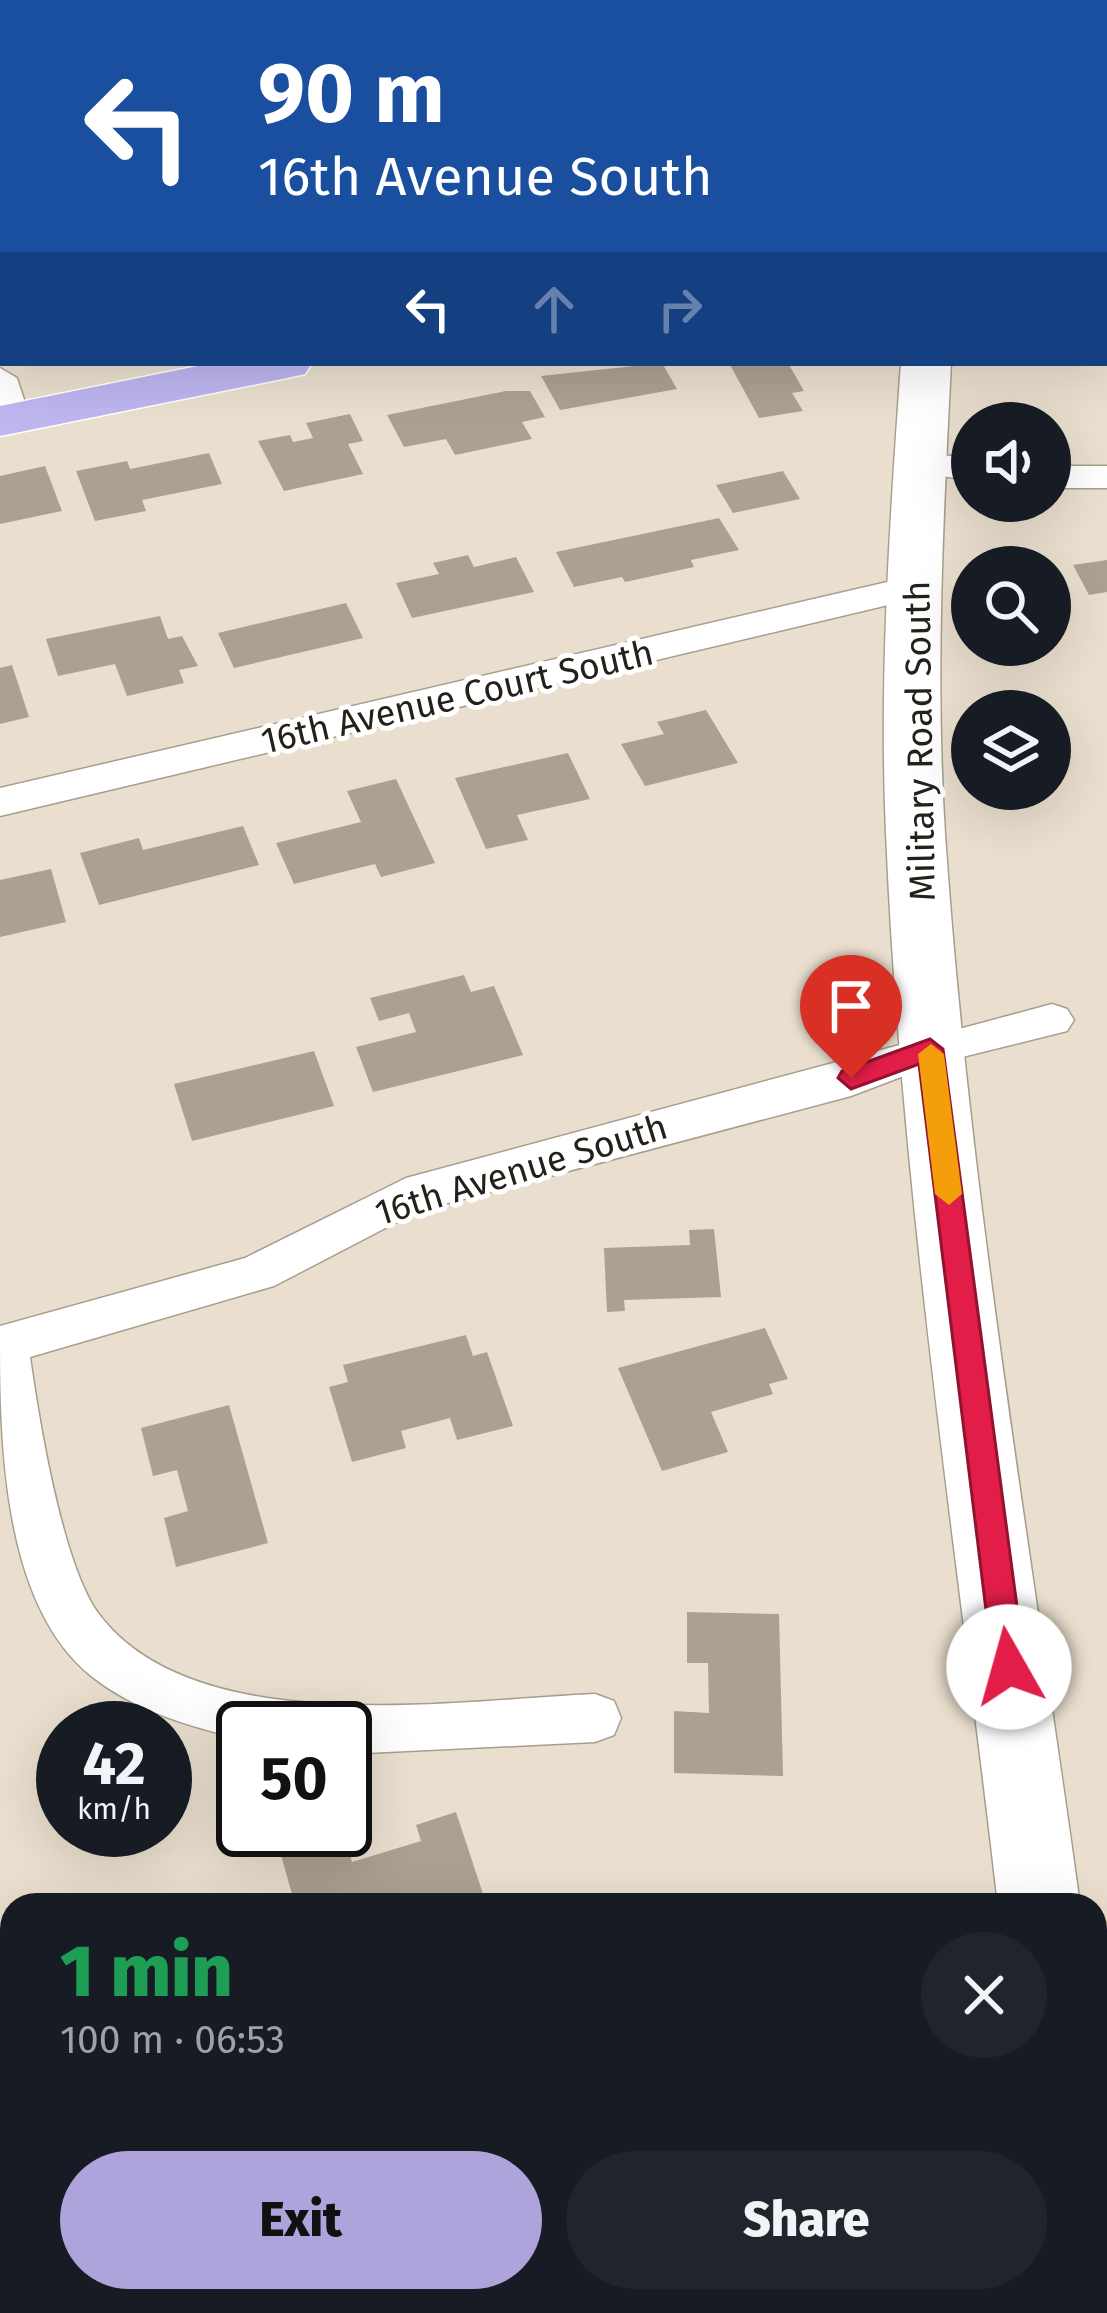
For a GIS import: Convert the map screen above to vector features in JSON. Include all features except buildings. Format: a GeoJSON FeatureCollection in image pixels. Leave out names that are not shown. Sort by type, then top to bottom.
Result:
{"type":"FeatureCollection","features":[{"type":"Feature","properties":{"kind":"main road"},"geometry":{"type":"LineString","coordinates":[[4,406],[267,366]]}},
{"type":"Feature","properties":{"kind":"main road","name":"Military Road South"},"geometry":{"type":"LineString","coordinates":[[927,366],[946,467],[914,588],[916,829],[930,1049],[1037,1893]]}},
{"type":"Feature","properties":{"kind":"street"},"geometry":{"type":"LineString","coordinates":[[1071,477],[1107,477]]}},
{"type":"Feature","properties":{"kind":"street","name":"16th Avenue Court South"},"geometry":{"type":"LineString","coordinates":[[0,802],[914,588]]}},
{"type":"Feature","properties":{"kind":"street","name":"16th Avenue South"},"geometry":{"type":"LineString","coordinates":[[3,1345],[258,1273],[406,1196],[851,1078],[930,1049],[1052,1020]]}},
{"type":"Feature","properties":{"kind":"street"},"geometry":{"type":"LineString","coordinates":[[3,1345],[14,1427],[62,1599],[122,1668],[216,1710]]}},
{"type":"Feature","properties":{"kind":"street"},"geometry":{"type":"LineString","coordinates":[[372,1729],[595,1718]]}},
{"type":"Feature","properties":{"kind":"slow traffic"},"geometry":{"type":"LineString","coordinates":[[931,1054],[949,1194]]}},
{"type":"Feature","properties":{"kind":"route"},"geometry":{"type":"LineString","coordinates":[[851,1078],[930,1049],[1009,1667]]}}]}
